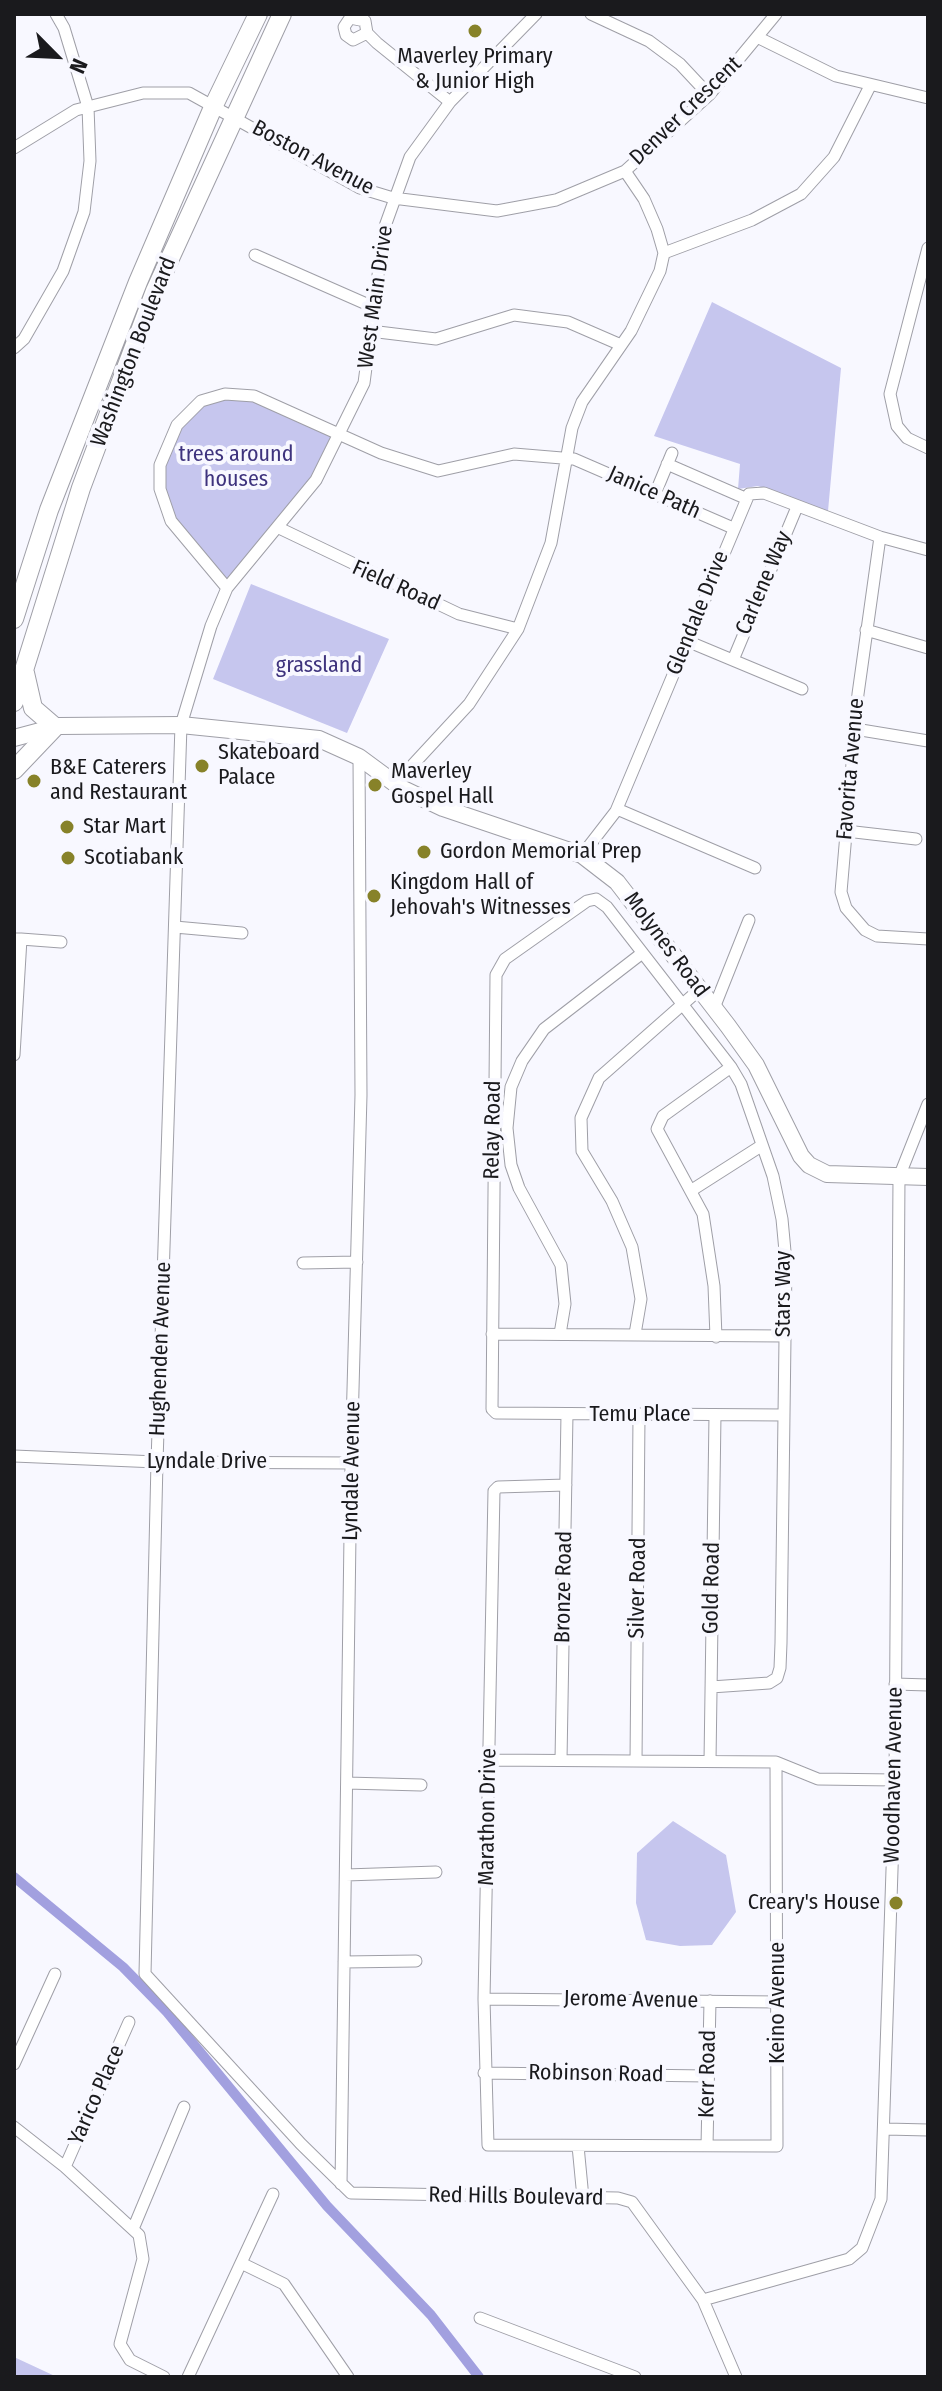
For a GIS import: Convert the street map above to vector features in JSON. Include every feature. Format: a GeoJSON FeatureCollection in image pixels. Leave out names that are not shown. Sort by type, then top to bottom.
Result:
{"type":"FeatureCollection","features":[{"type":"Feature","properties":{"kind":"highway","name":"Washington Boulevard"},"geometry":{"type":"LineString","coordinates":[[14,619],[60,482],[138,282],[214,105],[258,14]]}},
{"type":"Feature","properties":{"kind":"highway","name":"Washington Boulevard"},"geometry":{"type":"LineString","coordinates":[[14,702],[23,664],[81,488],[155,291],[282,14]]}},
{"type":"Feature","properties":{"kind":"highway"},"geometry":{"type":"LineString","coordinates":[[14,770],[55,727],[33,708],[23,664]]}},
{"type":"Feature","properties":{"kind":"main road","name":"Molynes Road"},"geometry":{"type":"LineString","coordinates":[[14,738],[55,727],[181,725],[319,739],[359,757],[395,784],[443,808],[582,855],[617,882],[756,1065],[801,1156],[809,1165],[827,1174],[928,1177]]}},
{"type":"Feature","properties":{"kind":"street"},"geometry":{"type":"LineString","coordinates":[[14,348],[24,339],[63,271],[84,212],[90,161],[88,107],[64,28],[56,14]]}},
{"type":"Feature","properties":{"kind":"street","name":"West Main Drive"},"geometry":{"type":"LineString","coordinates":[[181,725],[211,626],[227,588],[316,480],[364,383],[371,306],[384,229],[410,157],[450,102],[536,14]]}},
{"type":"Feature","properties":{"kind":"street"},"geometry":{"type":"LineString","coordinates":[[591,14],[649,41],[680,64],[709,95]]}},
{"type":"Feature","properties":{"kind":"street","name":"Denver Crescent"},"geometry":{"type":"LineString","coordinates":[[393,198],[497,211],[556,200],[625,171],[709,95],[776,14]]}},
{"type":"Feature","properties":{"kind":"street"},"geometry":{"type":"LineString","coordinates":[[367,33],[450,102]]}},
{"type":"Feature","properties":{"kind":"street"},"geometry":{"type":"LineString","coordinates":[[759,38],[836,76],[870,86],[927,94]]}},
{"type":"Feature","properties":{"kind":"street"},"geometry":{"type":"LineString","coordinates":[[664,253],[752,220],[801,194],[834,157],[870,86]]}},
{"type":"Feature","properties":{"kind":"street","name":"Boston Avenue"},"geometry":{"type":"LineString","coordinates":[[14,148],[88,107],[143,93],[189,93],[360,188],[393,198]]}},
{"type":"Feature","properties":{"kind":"street"},"geometry":{"type":"LineString","coordinates":[[395,784],[469,704],[518,629],[551,543],[571,459],[572,428],[582,402],[647,301],[664,253],[644,199],[625,171]]}},
{"type":"Feature","properties":{"kind":"street"},"geometry":{"type":"LineString","coordinates":[[928,248],[890,394],[897,426],[907,438],[928,448]]}},
{"type":"Feature","properties":{"kind":"street"},"geometry":{"type":"LineString","coordinates":[[255,255],[371,306]]}},
{"type":"Feature","properties":{"kind":"street"},"geometry":{"type":"LineString","coordinates":[[370,331],[436,339],[514,315],[568,322],[621,345]]}},
{"type":"Feature","properties":{"kind":"street","name":"Janice Path"},"geometry":{"type":"LineString","coordinates":[[227,588],[171,521],[160,489],[160,465],[177,425],[201,401],[225,394],[254,396],[381,453],[438,471],[514,454],[571,459],[733,528]]}},
{"type":"Feature","properties":{"kind":"street","name":"Janice Path"},"geometry":{"type":"LineString","coordinates":[[655,494],[669,458],[745,498]]}},
{"type":"Feature","properties":{"kind":"street"},"geometry":{"type":"LineString","coordinates":[[745,498],[756,491],[880,537],[928,550]]}},
{"type":"Feature","properties":{"kind":"street","name":"Glendale Drive"},"geometry":{"type":"LineString","coordinates":[[582,855],[617,809],[745,498]]}},
{"type":"Feature","properties":{"kind":"street","name":"Carlene Way"},"geometry":{"type":"LineString","coordinates":[[733,660],[797,507]]}},
{"type":"Feature","properties":{"kind":"street","name":"Field Road"},"geometry":{"type":"LineString","coordinates":[[279,528],[459,614],[518,629]]}},
{"type":"Feature","properties":{"kind":"street","name":"Favorita Avenue"},"geometry":{"type":"LineString","coordinates":[[880,537],[855,729],[841,892],[854,921],[877,936],[928,939]]}},
{"type":"Feature","properties":{"kind":"street"},"geometry":{"type":"LineString","coordinates":[[866,630],[928,648]]}},
{"type":"Feature","properties":{"kind":"street"},"geometry":{"type":"LineString","coordinates":[[687,641],[802,689]]}},
{"type":"Feature","properties":{"kind":"street","name":"Hughenden Avenue"},"geometry":{"type":"LineString","coordinates":[[181,725],[157,1462],[145,1974],[341,2184]]}},
{"type":"Feature","properties":{"kind":"street"},"geometry":{"type":"LineString","coordinates":[[855,729],[928,741]]}},
{"type":"Feature","properties":{"kind":"street","name":"Lyndale Avenue"},"geometry":{"type":"LineString","coordinates":[[341,2184],[351,1463],[361,1095],[359,757]]}},
{"type":"Feature","properties":{"kind":"street"},"geometry":{"type":"LineString","coordinates":[[617,809],[755,868]]}},
{"type":"Feature","properties":{"kind":"street"},"geometry":{"type":"LineString","coordinates":[[846,831],[916,839]]}},
{"type":"Feature","properties":{"kind":"street","name":"Stars Way"},"geometry":{"type":"LineString","coordinates":[[596,899],[607,907],[741,1084],[782,1219],[786,1262],[779,1674],[769,1683],[711,1687]]}},
{"type":"Feature","properties":{"kind":"street","name":"Relay Road"},"geometry":{"type":"LineString","coordinates":[[496,1413],[492,1409],[492,1185],[497,970],[517,950],[587,901],[596,899]]}},
{"type":"Feature","properties":{"kind":"street"},"geometry":{"type":"LineString","coordinates":[[714,1008],[749,920]]}},
{"type":"Feature","properties":{"kind":"street"},"geometry":{"type":"LineString","coordinates":[[175,927],[242,933]]}},
{"type":"Feature","properties":{"kind":"street"},"geometry":{"type":"LineString","coordinates":[[14,1055],[17,939],[61,942]]}},
{"type":"Feature","properties":{"kind":"street"},"geometry":{"type":"LineString","coordinates":[[560,1334],[565,1304],[561,1265],[515,1180],[507,1128],[514,1078],[535,1040],[555,1018],[641,954]]}},
{"type":"Feature","properties":{"kind":"street"},"geometry":{"type":"LineString","coordinates":[[635,1334],[641,1299],[632,1247],[612,1201],[582,1151],[581,1118],[599,1078],[700,989]]}},
{"type":"Feature","properties":{"kind":"street"},"geometry":{"type":"LineString","coordinates":[[716,1337],[709,1240],[692,1190],[659,1135],[658,1124],[663,1116],[731,1067]]}},
{"type":"Feature","properties":{"kind":"street"},"geometry":{"type":"LineString","coordinates":[[493,1082],[514,1078]]}},
{"type":"Feature","properties":{"kind":"street"},"geometry":{"type":"LineString","coordinates":[[899,1177],[928,1104]]}},
{"type":"Feature","properties":{"kind":"street"},"geometry":{"type":"LineString","coordinates":[[692,1190],[761,1146]]}},
{"type":"Feature","properties":{"kind":"street","name":"Woodhaven Avenue"},"geometry":{"type":"LineString","coordinates":[[703,2300],[849,2259],[862,2248],[881,2199],[886,2129],[895,1780],[899,1177]]}},
{"type":"Feature","properties":{"kind":"street"},"geometry":{"type":"LineString","coordinates":[[492,1185],[515,1180]]}},
{"type":"Feature","properties":{"kind":"street"},"geometry":{"type":"LineString","coordinates":[[303,1263],[357,1262]]}},
{"type":"Feature","properties":{"kind":"street"},"geometry":{"type":"LineString","coordinates":[[492,1334],[785,1336]]}},
{"type":"Feature","properties":{"kind":"street","name":"Temu Place"},"geometry":{"type":"LineString","coordinates":[[496,1413],[784,1415]]}},
{"type":"Feature","properties":{"kind":"street","name":"Bronze Road"},"geometry":{"type":"LineString","coordinates":[[561,1760],[567,1414]]}},
{"type":"Feature","properties":{"kind":"street","name":"Gold Road"},"geometry":{"type":"LineString","coordinates":[[710,1761],[715,1415]]}},
{"type":"Feature","properties":{"kind":"street","name":"Silver Road"},"geometry":{"type":"LineString","coordinates":[[636,1761],[639,1416]]}},
{"type":"Feature","properties":{"kind":"street","name":"Lyndale Drive"},"geometry":{"type":"LineString","coordinates":[[14,1456],[157,1462],[351,1463]]}},
{"type":"Feature","properties":{"kind":"street","name":"Marathon Drive"},"geometry":{"type":"LineString","coordinates":[[488,2145],[484,1999],[496,1488],[566,1485]]}},
{"type":"Feature","properties":{"kind":"street"},"geometry":{"type":"LineString","coordinates":[[895,1684],[928,1685]]}},
{"type":"Feature","properties":{"kind":"street"},"geometry":{"type":"LineString","coordinates":[[489,1760],[776,1762],[818,1779],[895,1780]]}},
{"type":"Feature","properties":{"kind":"street","name":"Keino Avenue"},"geometry":{"type":"LineString","coordinates":[[488,2145],[777,2146],[776,1762]]}},
{"type":"Feature","properties":{"kind":"street"},"geometry":{"type":"LineString","coordinates":[[347,1783],[421,1785]]}},
{"type":"Feature","properties":{"kind":"street"},"geometry":{"type":"LineString","coordinates":[[346,1875],[436,1872]]}},
{"type":"Feature","properties":{"kind":"street"},"geometry":{"type":"LineString","coordinates":[[344,1962],[416,1961]]}},
{"type":"Feature","properties":{"kind":"street"},"geometry":{"type":"LineString","coordinates":[[14,2064],[55,1974]]}},
{"type":"Feature","properties":{"kind":"street","name":"Jerome Avenue"},"geometry":{"type":"LineString","coordinates":[[484,1999],[778,2002]]}},
{"type":"Feature","properties":{"kind":"street","name":"Kerr Road"},"geometry":{"type":"LineString","coordinates":[[707,2146],[710,2001]]}},
{"type":"Feature","properties":{"kind":"street","name":"Yarico Place"},"geometry":{"type":"LineString","coordinates":[[65,2167],[129,2022]]}},
{"type":"Feature","properties":{"kind":"street","name":"Robinson Road"},"geometry":{"type":"LineString","coordinates":[[484,2073],[708,2076]]}},
{"type":"Feature","properties":{"kind":"street"},"geometry":{"type":"LineString","coordinates":[[133,2229],[184,2107]]}},
{"type":"Feature","properties":{"kind":"street"},"geometry":{"type":"LineString","coordinates":[[14,2127],[65,2167],[133,2229],[144,2251],[120,2344],[130,2360],[164,2377]]}},
{"type":"Feature","properties":{"kind":"street"},"geometry":{"type":"LineString","coordinates":[[886,2129],[928,2130]]}},
{"type":"Feature","properties":{"kind":"street"},"geometry":{"type":"LineString","coordinates":[[578,2146],[583,2198]]}},
{"type":"Feature","properties":{"kind":"street","name":"Red Hills Boulevard"},"geometry":{"type":"LineString","coordinates":[[341,2184],[357,2195],[618,2198],[632,2202],[641,2209],[703,2300],[736,2377]]}},
{"type":"Feature","properties":{"kind":"street"},"geometry":{"type":"LineString","coordinates":[[188,2377],[273,2194]]}},
{"type":"Feature","properties":{"kind":"street"},"geometry":{"type":"LineString","coordinates":[[241,2263],[284,2284],[348,2377]]}},
{"type":"Feature","properties":{"kind":"street"},"geometry":{"type":"LineString","coordinates":[[480,2318],[635,2377]]}},
{"type":"Feature","properties":{"kind":"green space"},"geometry":{"type":"Polygon","coordinates":[[[712,302],[841,368],[828,511],[758,486],[738,489],[740,464],[654,436],[712,302]]]}},
{"type":"Feature","properties":{"kind":"green space","name":"trees around houses"},"geometry":{"type":"Polygon","coordinates":[[[254,396],[338,436],[316,480],[227,588],[171,521],[160,465],[177,425],[201,401],[254,396]]]}},
{"type":"Feature","properties":{"kind":"green space","name":"grassland"},"geometry":{"type":"Polygon","coordinates":[[[251,584],[389,639],[347,733],[213,679],[251,584]]]}},
{"type":"Feature","properties":{"kind":"green space"},"geometry":{"type":"Polygon","coordinates":[[[673,1821],[726,1855],[736,1912],[712,1945],[680,1946],[646,1940],[636,1903],[637,1853],[673,1821]]]}},
{"type":"Feature","properties":{"kind":"green space"},"geometry":{"type":"Polygon","coordinates":[[[14,2357],[57,2377],[14,2377],[14,2357]]]}},
{"type":"Feature","properties":{"kind":"waterway"},"geometry":{"type":"LineString","coordinates":[[14,1877],[123,1967],[167,2012],[327,2206],[431,2315],[479,2377]]}},
{"type":"Feature","properties":{"kind":"place","name":"Maverley Primary & Junior High"},"geometry":{"type":"Point","coordinates":[475,31]}},
{"type":"Feature","properties":{"kind":"place","name":"Skateboard Palace"},"geometry":{"type":"Point","coordinates":[202,766]}},
{"type":"Feature","properties":{"kind":"place","name":"B&E Caterers and Restaurant"},"geometry":{"type":"Point","coordinates":[34,781]}},
{"type":"Feature","properties":{"kind":"place","name":"Maverley Gospel Hall"},"geometry":{"type":"Point","coordinates":[375,785]}},
{"type":"Feature","properties":{"kind":"place","name":"Star Mart"},"geometry":{"type":"Point","coordinates":[67,827]}},
{"type":"Feature","properties":{"kind":"place","name":"Gordon Memorial Prep"},"geometry":{"type":"Point","coordinates":[424,852]}},
{"type":"Feature","properties":{"kind":"place","name":"Scotiabank"},"geometry":{"type":"Point","coordinates":[68,858]}},
{"type":"Feature","properties":{"kind":"place","name":"Kingdom Hall of Jehovah's Witnesses"},"geometry":{"type":"Point","coordinates":[374,896]}},
{"type":"Feature","properties":{"kind":"place","name":"Creary's House"},"geometry":{"type":"Point","coordinates":[896,1903]}}]}
